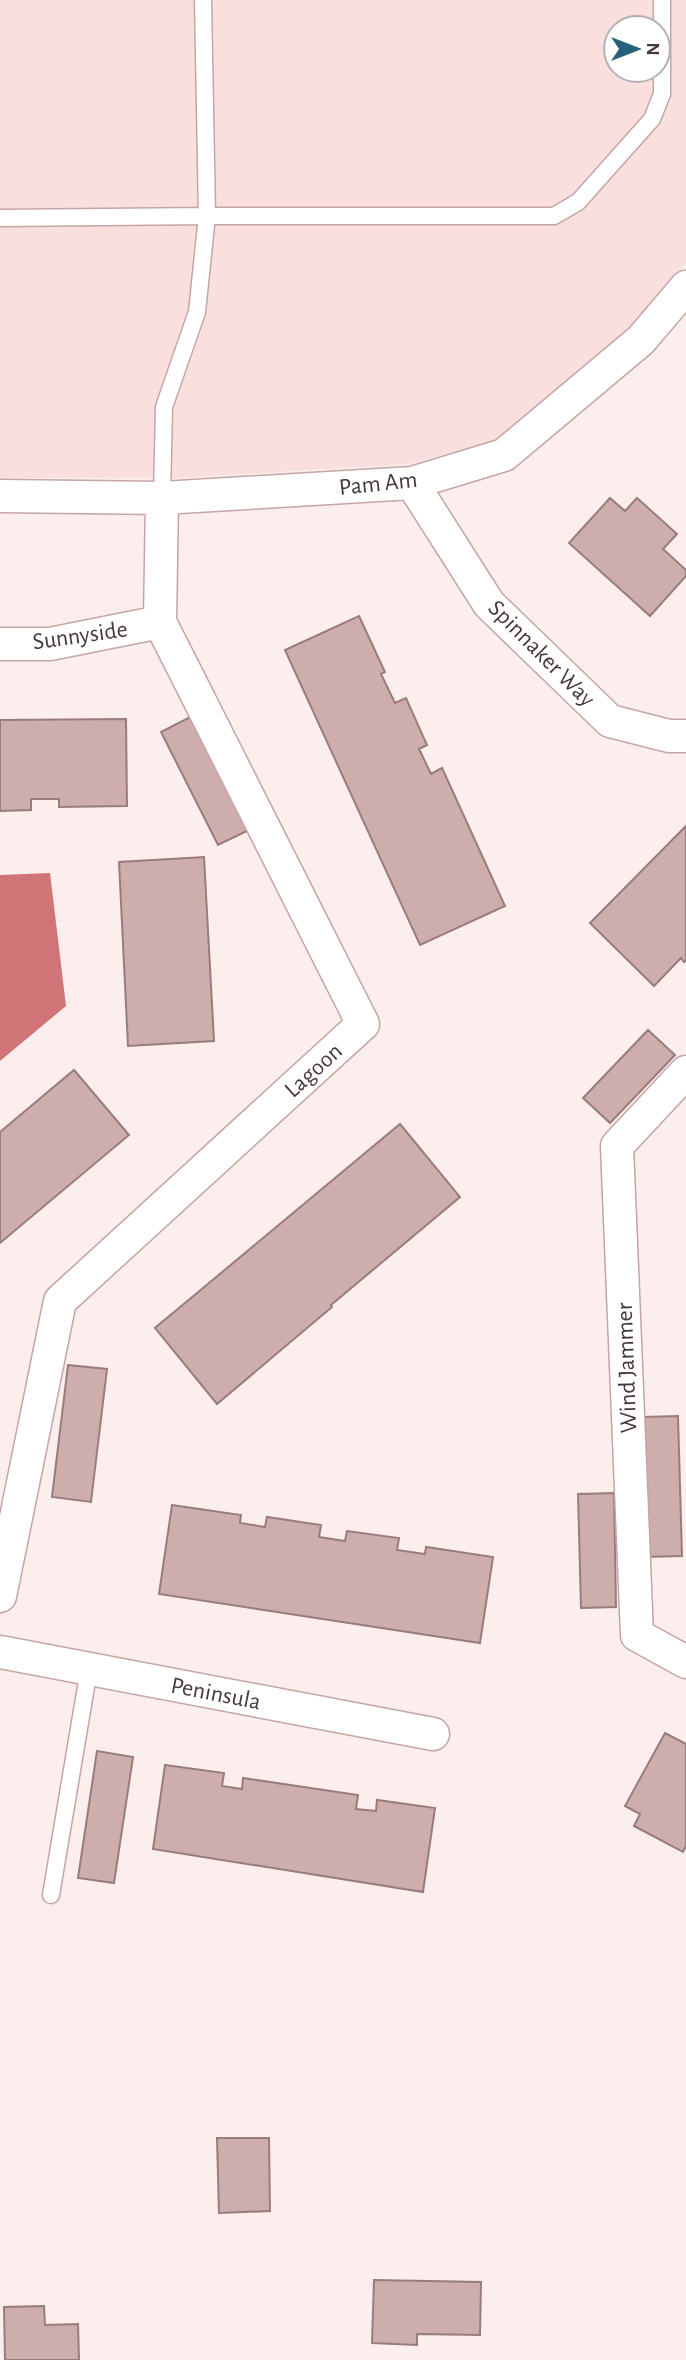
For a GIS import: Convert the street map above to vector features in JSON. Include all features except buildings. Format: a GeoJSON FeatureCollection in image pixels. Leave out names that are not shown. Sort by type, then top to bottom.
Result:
{"type":"FeatureCollection","features":[{"type":"Feature","properties":{"kind":"street","name":"Pam Am"},"geometry":{"type":"LineString","coordinates":[[0,496],[162,498],[412,483],[504,454],[641,340],[686,287]]}},
{"type":"Feature","properties":{"kind":"street","name":"Spinnaker Way"},"geometry":{"type":"LineString","coordinates":[[412,483],[489,604],[610,721],[669,736],[686,736]]}},
{"type":"Feature","properties":{"kind":"street","name":"Lagoon"},"geometry":{"type":"LineString","coordinates":[[0,1596],[60,1301],[363,1024],[160,622],[162,498]]}},
{"type":"Feature","properties":{"kind":"street","name":"Sunnyside"},"geometry":{"type":"LineString","coordinates":[[0,644],[50,644],[160,622]]}},
{"type":"Feature","properties":{"kind":"street","name":"Wind Jammer"},"geometry":{"type":"LineString","coordinates":[[686,1072],[617,1146],[637,1634],[686,1662]]}},
{"type":"Feature","properties":{"kind":"street","name":"Peninsula"},"geometry":{"type":"LineString","coordinates":[[0,1652],[433,1734]]}},
{"type":"Feature","properties":{"kind":"lane"},"geometry":{"type":"LineString","coordinates":[[162,498],[164,407],[197,312],[207,215],[203,0]]}},
{"type":"Feature","properties":{"kind":"lane"},"geometry":{"type":"LineString","coordinates":[[0,219],[207,215],[554,215],[578,202],[652,119],[662,94],[662,0]]}},
{"type":"Feature","properties":{"kind":"lane"},"geometry":{"type":"LineString","coordinates":[[51,1895],[89,1669]]}},
{"type":"Feature","properties":{"kind":"shaded area"},"geometry":{"type":"Polygon","coordinates":[[[0,0],[686,0],[686,263],[633,324],[498,440],[408,464],[180,478],[0,478],[0,0]]]}},
{"type":"Feature","properties":{"kind":"shaded area"},"geometry":{"type":"Polygon","coordinates":[[[50,873],[66,1006],[0,1061],[0,875],[50,873]]]}}]}
